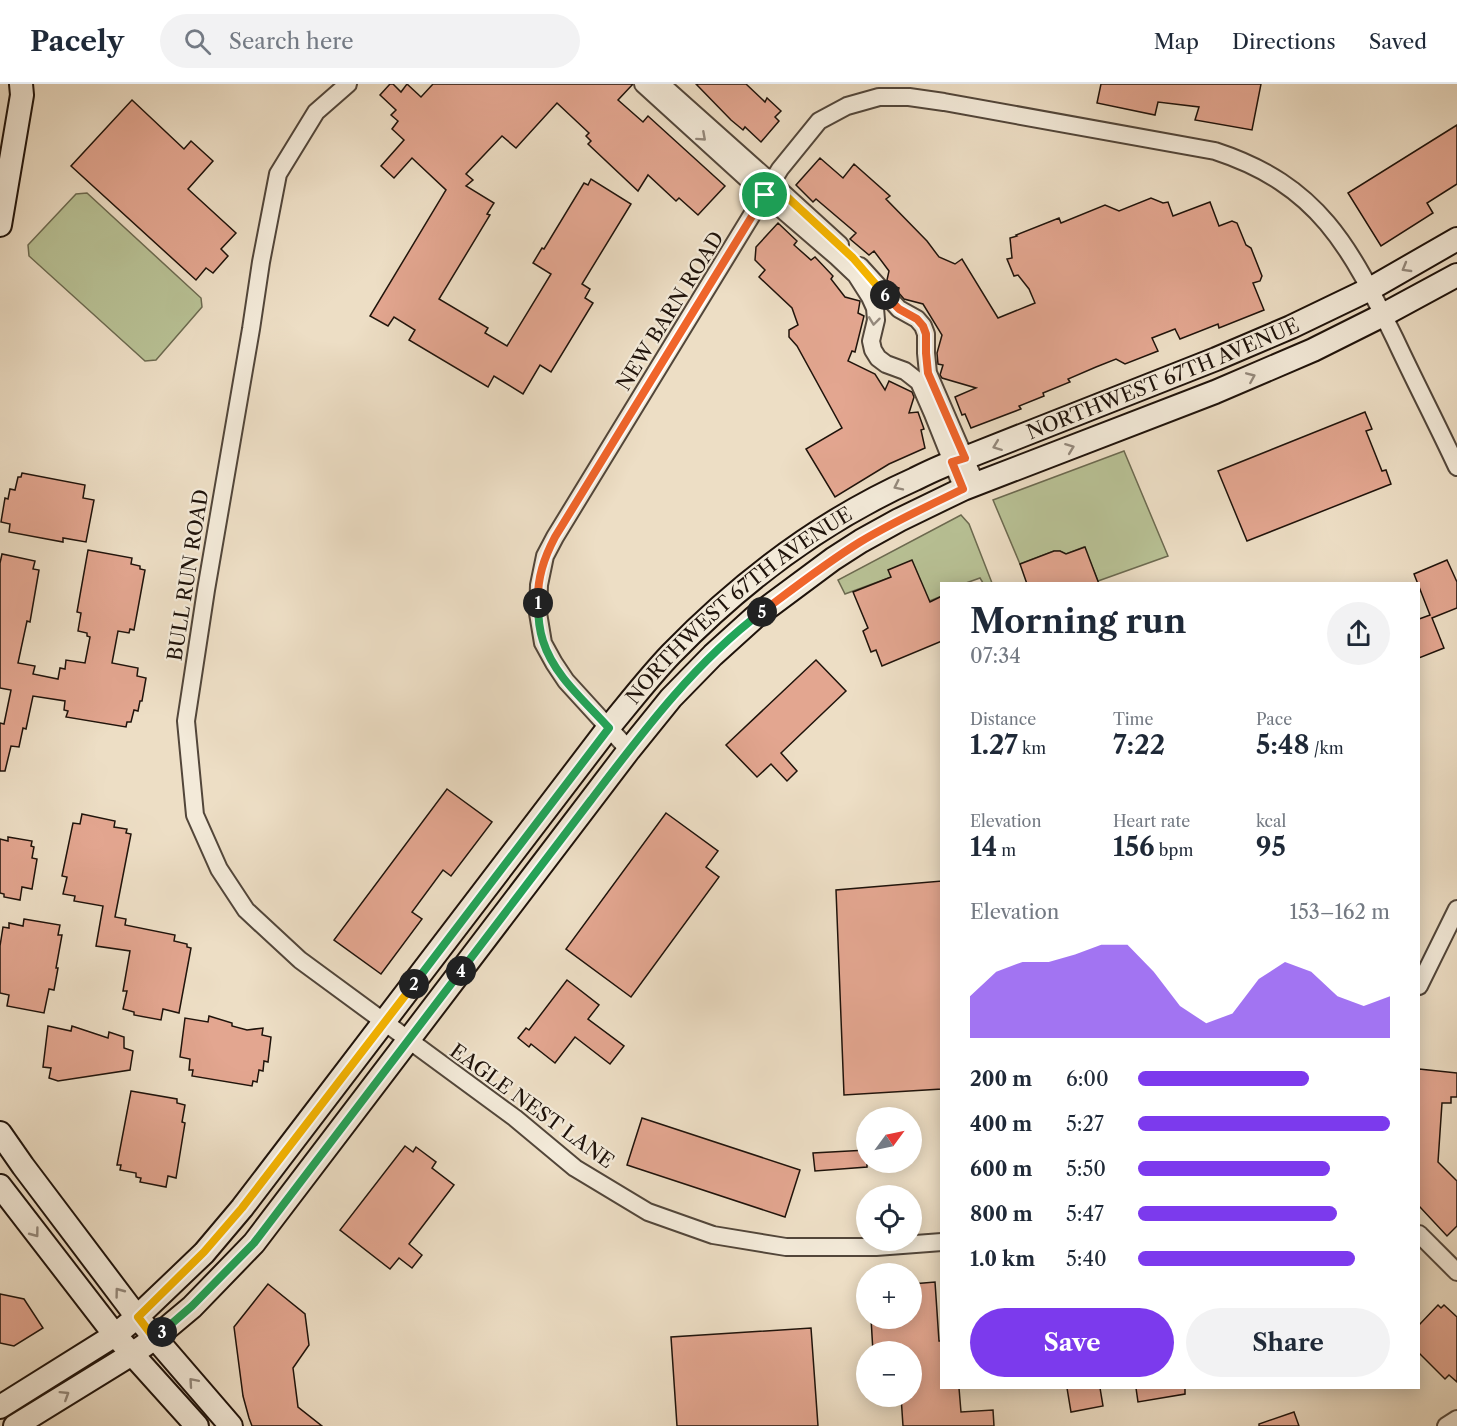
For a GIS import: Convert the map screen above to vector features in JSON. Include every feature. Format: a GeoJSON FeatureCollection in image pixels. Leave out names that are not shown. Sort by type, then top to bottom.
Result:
{"type":"FeatureCollection","features":[{"type":"Feature","properties":{"kind":"main road"},"geometry":{"type":"LineString","coordinates":[[0,225],[22,94],[21,84]]}},
{"type":"Feature","properties":{"kind":"main road","name":"NORTHWEST 67TH AVENUE"},"geometry":{"type":"LineString","coordinates":[[0,1407],[115,1335],[138,1317],[204,1252],[242,1208],[609,728],[669,656],[709,617],[786,554],[848,514],[894,488],[958,460],[1227,355],[1291,327],[1370,289],[1457,239]]}},
{"type":"Feature","properties":{"kind":"main road","name":"NORTHWEST 67TH AVENUE"},"geometry":{"type":"LineString","coordinates":[[15,1426],[154,1338],[192,1306],[254,1243],[629,750],[713,655],[755,617],[833,559],[899,520],[969,487],[1215,392],[1313,350],[1457,275]]}},
{"type":"Feature","properties":{"kind":"main road"},"geometry":{"type":"LineString","coordinates":[[0,1133],[154,1338],[231,1426]]}},
{"type":"Feature","properties":{"kind":"main road"},"geometry":{"type":"LineString","coordinates":[[0,1186],[115,1335],[197,1426]]}},
{"type":"Feature","properties":{"kind":"street","name":"BULL RUN ROAD"},"geometry":{"type":"LineString","coordinates":[[348,84],[316,112],[278,174],[261,262],[186,721],[195,815],[219,869],[246,910],[300,960],[384,1023]]}},
{"type":"Feature","properties":{"kind":"street"},"geometry":{"type":"LineString","coordinates":[[643,84],[853,258],[899,309],[917,319],[923,326],[926,334],[928,373],[969,487]]}},
{"type":"Feature","properties":{"kind":"street"},"geometry":{"type":"LineString","coordinates":[[661,84],[856,275],[875,308],[873,350],[886,364],[905,371],[919,382],[958,460]]}},
{"type":"Feature","properties":{"kind":"street","name":"NEW BARN ROAD"},"geometry":{"type":"LineString","coordinates":[[629,750],[566,681],[543,643],[538,598],[545,556],[780,169],[819,121],[847,106],[879,97],[909,97],[1215,152],[1242,161],[1281,182],[1303,199],[1322,216],[1346,249],[1370,289]]}},
{"type":"Feature","properties":{"kind":"street"},"geometry":{"type":"LineString","coordinates":[[1370,289],[1457,467]]}},
{"type":"Feature","properties":{"kind":"street"},"geometry":{"type":"LineString","coordinates":[[1420,984],[1457,909]]}},
{"type":"Feature","properties":{"kind":"street","name":"EAGLE NEST LANE"},"geometry":{"type":"LineString","coordinates":[[384,1023],[515,1118],[575,1168],[648,1212],[713,1235],[786,1247],[876,1247],[940,1242]]}},
{"type":"Feature","properties":{"kind":"street"},"geometry":{"type":"LineString","coordinates":[[1420,1235],[1457,1272]]}},
{"type":"Feature","properties":{"kind":"street"},"geometry":{"type":"LineString","coordinates":[[1446,1426],[1457,1419]]}},
{"type":"Feature","properties":{"kind":"green space"},"geometry":{"type":"Polygon","coordinates":[[[87,193],[201,298],[202,307],[156,360],[145,361],[29,256],[28,245],[76,194],[87,193]]]}},
{"type":"Feature","properties":{"kind":"green space"},"geometry":{"type":"Polygon","coordinates":[[[1124,451],[1168,556],[1098,581],[1084,547],[1066,554],[1054,551],[1020,564],[993,500],[1124,451]]]}},
{"type":"Feature","properties":{"kind":"green space"},"geometry":{"type":"Polygon","coordinates":[[[961,515],[969,524],[992,582],[982,582],[980,578],[969,582],[940,582],[940,597],[927,602],[891,577],[845,594],[838,580],[961,515]]]}},
{"type":"Feature","properties":{"kind":"building"},"geometry":{"type":"Polygon","coordinates":[[[390,84],[401,92],[407,84],[421,97],[433,84],[633,84],[618,100],[643,122],[648,116],[725,186],[698,215],[679,198],[676,201],[648,175],[638,191],[588,144],[591,141],[586,136],[589,133],[557,103],[516,148],[502,136],[466,174],[473,180],[466,186],[494,203],[487,214],[490,215],[439,299],[488,328],[485,333],[507,346],[551,274],[533,263],[584,183],[588,185],[591,179],[631,204],[582,284],[590,289],[585,298],[593,303],[551,372],[540,365],[523,394],[494,376],[488,387],[409,340],[415,330],[394,317],[388,326],[370,316],[446,190],[412,158],[394,178],[381,166],[404,140],[392,129],[398,121],[391,115],[396,110],[380,95],[390,84]]]}},
{"type":"Feature","properties":{"kind":"building"},"geometry":{"type":"Polygon","coordinates":[[[696,84],[746,84],[765,102],[767,98],[781,111],[775,117],[779,121],[761,142],[745,127],[743,130],[731,120],[696,84]]]}},
{"type":"Feature","properties":{"kind":"building"},"geometry":{"type":"Polygon","coordinates":[[[1101,84],[1261,84],[1252,130],[1195,120],[1199,107],[1158,102],[1155,115],[1097,103],[1101,84]]]}},
{"type":"Feature","properties":{"kind":"building"},"geometry":{"type":"Polygon","coordinates":[[[132,100],[184,149],[191,141],[213,161],[188,189],[236,233],[221,249],[228,256],[213,273],[206,268],[196,280],[71,166],[132,100]]]}},
{"type":"Feature","properties":{"kind":"building"},"geometry":{"type":"Polygon","coordinates":[[[1457,125],[1457,184],[1427,203],[1433,213],[1381,246],[1348,193],[1457,125]]]}},
{"type":"Feature","properties":{"kind":"building"},"geometry":{"type":"Polygon","coordinates":[[[820,158],[843,178],[854,164],[890,196],[886,199],[927,241],[939,257],[955,264],[962,259],[998,318],[1035,303],[1029,289],[1018,275],[1014,276],[1007,259],[1012,258],[1010,238],[1059,218],[1061,223],[1105,205],[1119,211],[1151,198],[1163,203],[1168,202],[1173,216],[1210,202],[1219,226],[1232,221],[1237,223],[1246,245],[1251,248],[1262,276],[1260,281],[1253,283],[1264,310],[1219,328],[1218,324],[1180,339],[1175,329],[1152,338],[1158,351],[1125,364],[1116,359],[1096,367],[1068,379],[1070,382],[1043,393],[1044,396],[1019,406],[1021,409],[971,428],[965,414],[962,415],[955,397],[976,388],[942,378],[940,375],[943,365],[938,364],[937,353],[942,335],[923,304],[904,299],[898,292],[899,288],[887,280],[889,271],[874,251],[869,255],[850,239],[856,233],[816,199],[813,202],[796,185],[820,158]]]}},
{"type":"Feature","properties":{"kind":"building"},"geometry":{"type":"Polygon","coordinates":[[[778,223],[797,241],[794,245],[811,260],[815,257],[833,276],[831,279],[845,297],[860,301],[858,313],[864,316],[855,352],[852,351],[848,361],[875,374],[885,390],[889,381],[912,392],[914,397],[909,413],[918,412],[924,429],[921,430],[925,448],[889,464],[835,497],[806,449],[842,428],[797,346],[789,337],[789,330],[798,325],[792,308],[759,277],[765,270],[755,260],[756,247],[778,223]]]}},
{"type":"Feature","properties":{"kind":"building"},"geometry":{"type":"Polygon","coordinates":[[[1365,412],[1372,429],[1366,431],[1382,471],[1386,470],[1391,484],[1247,541],[1218,471],[1365,412]]]}},
{"type":"Feature","properties":{"kind":"building"},"geometry":{"type":"Polygon","coordinates":[[[22,473],[85,485],[83,498],[94,500],[86,542],[63,538],[63,542],[9,532],[10,524],[1,522],[5,498],[8,499],[10,489],[15,490],[18,477],[21,477],[22,473]]]}},
{"type":"Feature","properties":{"kind":"building"},"geometry":{"type":"Polygon","coordinates":[[[1085,547],[1098,582],[1026,582],[1020,564],[1054,551],[1066,554],[1085,547]]]}},
{"type":"Feature","properties":{"kind":"building"},"geometry":{"type":"Polygon","coordinates":[[[88,550],[132,558],[131,564],[145,570],[134,630],[130,629],[129,633],[118,631],[112,663],[138,668],[137,676],[146,678],[142,701],[140,701],[138,711],[134,710],[131,722],[127,722],[126,727],[66,717],[68,711],[64,710],[65,701],[33,696],[26,729],[23,728],[19,747],[11,746],[5,771],[0,771],[0,723],[4,724],[11,690],[0,688],[0,563],[2,554],[35,561],[33,569],[39,570],[30,622],[27,621],[18,663],[35,666],[33,674],[58,679],[60,668],[65,669],[66,660],[85,663],[90,637],[87,633],[78,631],[81,613],[77,612],[88,550]]]}},
{"type":"Feature","properties":{"kind":"building"},"geometry":{"type":"Polygon","coordinates":[[[912,560],[930,602],[940,597],[940,642],[882,666],[876,650],[871,652],[863,631],[868,628],[853,592],[891,577],[888,570],[912,560]]]}},
{"type":"Feature","properties":{"kind":"building"},"geometry":{"type":"Polygon","coordinates":[[[1447,560],[1457,582],[1457,608],[1432,618],[1444,648],[1420,658],[1420,619],[1430,615],[1420,589],[1420,582],[1417,582],[1414,574],[1447,560]]]}},
{"type":"Feature","properties":{"kind":"building"},"geometry":{"type":"Polygon","coordinates":[[[816,660],[846,691],[781,753],[797,771],[787,781],[771,764],[757,777],[726,745],[816,660]]]}},
{"type":"Feature","properties":{"kind":"building"},"geometry":{"type":"Polygon","coordinates":[[[447,789],[492,822],[451,876],[443,870],[412,912],[422,919],[381,974],[334,940],[447,789]]]}},
{"type":"Feature","properties":{"kind":"building"},"geometry":{"type":"Polygon","coordinates":[[[666,813],[718,851],[706,867],[719,877],[631,997],[566,949],[666,813]]]}},
{"type":"Feature","properties":{"kind":"building"},"geometry":{"type":"Polygon","coordinates":[[[82,814],[115,821],[114,827],[127,829],[126,833],[131,834],[115,917],[126,919],[125,925],[175,935],[174,941],[187,944],[187,947],[191,948],[179,1013],[163,1009],[161,1020],[134,1015],[134,1012],[123,1009],[127,991],[123,991],[130,951],[96,946],[103,906],[74,901],[75,896],[63,894],[67,877],[62,876],[73,823],[80,824],[82,814]]]}},
{"type":"Feature","properties":{"kind":"building"},"geometry":{"type":"Polygon","coordinates":[[[8,837],[32,841],[31,846],[34,847],[32,858],[37,859],[32,889],[22,887],[20,900],[4,897],[4,894],[0,893],[0,839],[8,841],[8,837]]]}},
{"type":"Feature","properties":{"kind":"building"},"geometry":{"type":"Polygon","coordinates":[[[940,881],[940,1089],[844,1095],[836,890],[940,881]]]}},
{"type":"Feature","properties":{"kind":"building"},"geometry":{"type":"Polygon","coordinates":[[[24,919],[60,925],[58,935],[62,935],[54,990],[49,989],[44,1013],[7,1006],[9,995],[0,993],[0,946],[3,927],[9,928],[9,923],[23,926],[24,919]]]}},
{"type":"Feature","properties":{"kind":"building"},"geometry":{"type":"Polygon","coordinates":[[[567,980],[599,1005],[588,1019],[624,1046],[610,1064],[575,1037],[555,1063],[531,1044],[529,1047],[518,1038],[526,1028],[529,1030],[567,980]]]}},
{"type":"Feature","properties":{"kind":"building"},"geometry":{"type":"Polygon","coordinates":[[[209,1016],[247,1030],[263,1028],[262,1035],[271,1037],[268,1062],[264,1061],[263,1071],[259,1070],[257,1082],[253,1081],[252,1086],[192,1076],[193,1070],[189,1070],[190,1059],[180,1057],[185,1018],[208,1022],[209,1016]]]}},
{"type":"Feature","properties":{"kind":"building"},"geometry":{"type":"Polygon","coordinates":[[[48,1026],[71,1031],[72,1026],[108,1038],[109,1032],[124,1037],[124,1048],[133,1051],[130,1070],[58,1081],[49,1078],[51,1068],[43,1067],[48,1026]]]}},
{"type":"Feature","properties":{"kind":"building"},"geometry":{"type":"Polygon","coordinates":[[[1420,1069],[1457,1073],[1457,1097],[1451,1097],[1451,1103],[1442,1103],[1438,1162],[1457,1181],[1457,1226],[1447,1236],[1420,1207],[1420,1069]]]}},
{"type":"Feature","properties":{"kind":"building"},"geometry":{"type":"Polygon","coordinates":[[[131,1091],[177,1099],[177,1103],[185,1105],[182,1122],[185,1123],[176,1178],[168,1176],[166,1187],[140,1182],[141,1178],[136,1177],[136,1173],[120,1170],[121,1165],[117,1165],[131,1091]]]}},
{"type":"Feature","properties":{"kind":"building"},"geometry":{"type":"Polygon","coordinates":[[[642,1118],[800,1170],[785,1217],[627,1165],[642,1118]]]}},
{"type":"Feature","properties":{"kind":"building"},"geometry":{"type":"Polygon","coordinates":[[[405,1146],[413,1152],[416,1147],[436,1162],[432,1168],[454,1185],[409,1244],[422,1255],[412,1268],[399,1258],[390,1269],[340,1230],[405,1146]]]}},
{"type":"Feature","properties":{"kind":"building"},"geometry":{"type":"Polygon","coordinates":[[[856,1151],[856,1168],[815,1171],[813,1153],[856,1151]]]}},
{"type":"Feature","properties":{"kind":"building"},"geometry":{"type":"Polygon","coordinates":[[[935,1282],[940,1341],[940,1389],[959,1389],[961,1412],[993,1410],[994,1426],[903,1426],[902,1407],[922,1407],[922,1341],[872,1341],[872,1329],[922,1329],[922,1283],[935,1282]]]}},
{"type":"Feature","properties":{"kind":"building"},"geometry":{"type":"Polygon","coordinates":[[[268,1284],[305,1314],[309,1345],[293,1368],[298,1407],[322,1426],[252,1426],[243,1396],[234,1327],[268,1284]]]}},
{"type":"Feature","properties":{"kind":"building"},"geometry":{"type":"Polygon","coordinates":[[[0,1294],[24,1299],[43,1328],[14,1346],[0,1343],[0,1294]]]}},
{"type":"Feature","properties":{"kind":"building"},"geometry":{"type":"Polygon","coordinates":[[[1438,1305],[1441,1308],[1444,1305],[1457,1317],[1457,1382],[1449,1375],[1445,1379],[1420,1354],[1420,1324],[1438,1305]]]}},
{"type":"Feature","properties":{"kind":"building"},"geometry":{"type":"Polygon","coordinates":[[[811,1328],[818,1426],[677,1426],[671,1337],[811,1328]]]}},
{"type":"Feature","properties":{"kind":"building"},"geometry":{"type":"Polygon","coordinates":[[[1067,1389],[1100,1389],[1103,1406],[1071,1412],[1067,1389]]]}},
{"type":"Feature","properties":{"kind":"building"},"geometry":{"type":"Polygon","coordinates":[[[1136,1389],[1185,1389],[1185,1394],[1138,1402],[1136,1389]]]}},
{"type":"Feature","properties":{"kind":"building"},"geometry":{"type":"Polygon","coordinates":[[[1294,1412],[1299,1426],[1259,1426],[1259,1424],[1294,1412]]]}},
{"type":"Feature","properties":{"kind":"route"},"geometry":{"type":"LineString","coordinates":[[772,183],[853,258],[889,300],[899,309],[917,319],[923,326],[927,343],[928,373],[965,458],[952,462],[963,489],[899,520],[833,559],[755,617],[671,698],[254,1243],[192,1306],[154,1338],[138,1317],[204,1252],[242,1208],[609,728],[566,681],[543,643],[538,598],[545,556],[765,195],[772,183]]}}]}
